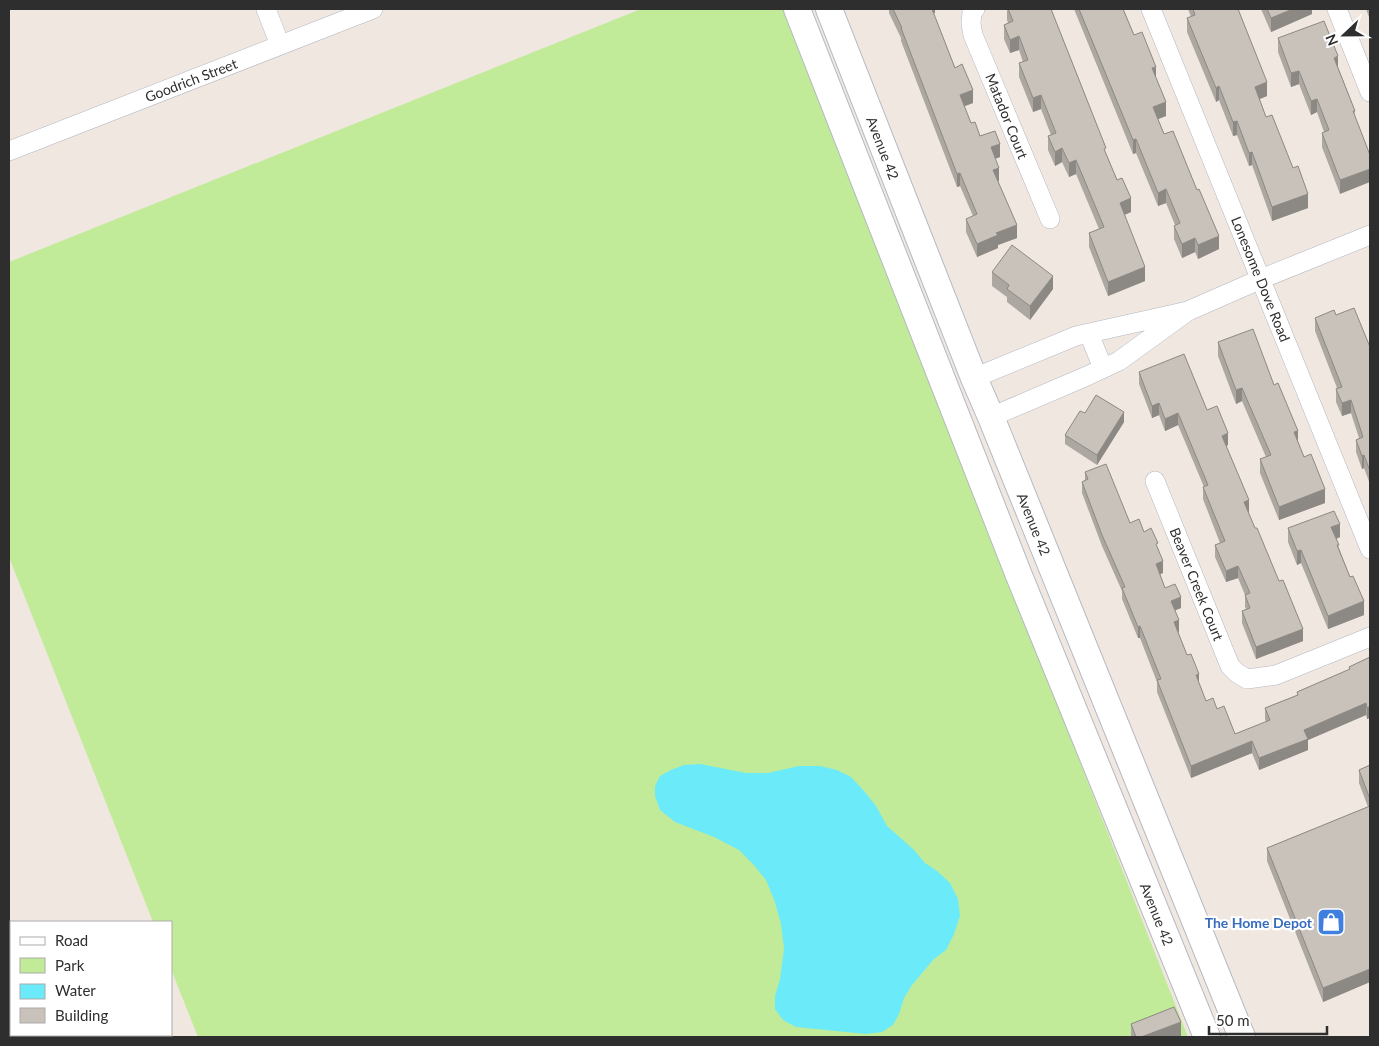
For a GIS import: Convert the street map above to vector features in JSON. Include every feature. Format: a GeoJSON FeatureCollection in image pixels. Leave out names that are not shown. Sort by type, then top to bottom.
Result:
{"type":"FeatureCollection","features":[{"type":"Feature","properties":{"kind":"street"},"geometry":{"type":"LineString","coordinates":[[266,9],[280,45]]}},
{"type":"Feature","properties":{"kind":"street","name":"Goodrich Street"},"geometry":{"type":"LineString","coordinates":[[9,151],[373,9]]}},
{"type":"Feature","properties":{"kind":"street","name":"Avenue 42"},"geometry":{"type":"LineString","coordinates":[[797,9],[1018,573],[1207,1037]]}},
{"type":"Feature","properties":{"kind":"street","name":"Avenue 42"},"geometry":{"type":"LineString","coordinates":[[829,9],[974,378],[1242,1037]]}},
{"type":"Feature","properties":{"kind":"street","name":"Lonesome Dove Road"},"geometry":{"type":"LineString","coordinates":[[1151,9],[1370,549]]}},
{"type":"Feature","properties":{"kind":"street"},"geometry":{"type":"LineString","coordinates":[[1337,9],[1370,92]]}},
{"type":"Feature","properties":{"kind":"street","name":"Matador Court"},"geometry":{"type":"LineString","coordinates":[[974,11],[971,24],[974,34],[1050,219]]}},
{"type":"Feature","properties":{"kind":"street"},"geometry":{"type":"LineString","coordinates":[[974,378],[1076,336],[1188,311],[1370,235]]}},
{"type":"Feature","properties":{"kind":"street"},"geometry":{"type":"LineString","coordinates":[[899,268],[929,307],[973,416],[983,419],[991,418],[1119,361],[1188,311]]}},
{"type":"Feature","properties":{"kind":"street"},"geometry":{"type":"LineString","coordinates":[[1089,334],[1103,368]]}},
{"type":"Feature","properties":{"kind":"street","name":"Beaver Creek Court"},"geometry":{"type":"LineString","coordinates":[[1155,481],[1230,666],[1237,673],[1247,679],[1276,676],[1370,637]]}},
{"type":"Feature","properties":{"kind":"green space"},"geometry":{"type":"Polygon","coordinates":[[[641,9],[784,9],[1188,1037],[198,1037],[172,972],[172,921],[153,921],[9,557],[9,262],[641,9]]]}},
{"type":"Feature","properties":{"kind":"water"},"geometry":{"type":"Polygon","coordinates":[[[700,764],[746,773],[768,773],[799,766],[820,766],[837,770],[851,777],[876,806],[887,826],[913,849],[925,863],[950,883],[958,899],[960,916],[954,934],[946,950],[934,959],[912,985],[904,998],[893,1025],[882,1032],[866,1034],[796,1027],[783,1020],[775,1009],[775,996],[780,979],[784,949],[781,924],[766,880],[739,850],[714,837],[675,822],[660,810],[655,796],[655,786],[660,776],[684,765],[700,764]]]}},
{"type":"Feature","properties":{"kind":"building"},"geometry":{"type":"Polygon","coordinates":[[[893,9],[932,9],[955,68],[962,64],[973,90],[960,95],[971,123],[975,122],[980,136],[995,131],[1000,144],[991,147],[999,168],[993,170],[1017,225],[996,233],[998,235],[977,244],[966,219],[977,214],[960,173],[957,174],[902,28],[893,9]]]}},
{"type":"Feature","properties":{"kind":"building"},"geometry":{"type":"Polygon","coordinates":[[[1008,9],[1051,9],[1117,180],[1122,178],[1131,198],[1120,203],[1145,267],[1108,282],[1089,233],[1104,227],[1076,160],[1069,163],[1062,148],[1055,152],[1048,136],[1056,133],[1041,95],[1033,98],[1019,63],[1028,60],[1019,36],[1010,40],[1004,25],[1013,21],[1008,9]]]}},
{"type":"Feature","properties":{"kind":"building"},"geometry":{"type":"Polygon","coordinates":[[[1079,9],[1123,9],[1134,35],[1142,32],[1156,67],[1152,68],[1166,102],[1153,107],[1164,134],[1173,131],[1197,190],[1199,189],[1219,236],[1198,245],[1195,238],[1182,244],[1174,226],[1180,223],[1166,189],[1158,193],[1136,139],[1133,140],[1079,9]]]}},
{"type":"Feature","properties":{"kind":"building"},"geometry":{"type":"Polygon","coordinates":[[[1193,9],[1238,9],[1267,82],[1255,87],[1266,117],[1272,115],[1293,168],[1298,166],[1308,194],[1272,207],[1252,152],[1249,153],[1237,121],[1233,122],[1219,86],[1216,88],[1187,18],[1195,15],[1193,9]]]}},
{"type":"Feature","properties":{"kind":"building"},"geometry":{"type":"Polygon","coordinates":[[[1267,9],[1293,9],[1271,18],[1267,9]]]}},
{"type":"Feature","properties":{"kind":"building"},"geometry":{"type":"Polygon","coordinates":[[[1324,21],[1338,56],[1334,58],[1370,155],[1370,169],[1340,180],[1322,133],[1329,130],[1317,99],[1311,101],[1299,71],[1291,73],[1278,38],[1324,21]]]}},
{"type":"Feature","properties":{"kind":"building"},"geometry":{"type":"Polygon","coordinates":[[[1012,245],[1053,276],[1030,306],[1007,289],[1009,285],[992,272],[1012,245]]]}},
{"type":"Feature","properties":{"kind":"building"},"geometry":{"type":"Polygon","coordinates":[[[1354,308],[1370,347],[1370,471],[1356,440],[1363,437],[1351,400],[1342,403],[1336,389],[1342,387],[1315,318],[1334,310],[1336,315],[1354,308]]]}},
{"type":"Feature","properties":{"kind":"building"},"geometry":{"type":"Polygon","coordinates":[[[1253,329],[1274,385],[1278,383],[1298,431],[1294,432],[1304,457],[1311,454],[1325,489],[1279,507],[1260,459],[1271,455],[1242,388],[1236,390],[1218,342],[1253,329]]]}},
{"type":"Feature","properties":{"kind":"building"},"geometry":{"type":"Polygon","coordinates":[[[1184,354],[1207,410],[1217,406],[1228,433],[1222,436],[1249,500],[1244,502],[1279,581],[1283,580],[1303,629],[1256,647],[1242,611],[1250,608],[1245,595],[1250,593],[1238,566],[1226,571],[1215,545],[1225,541],[1203,487],[1208,485],[1178,413],[1165,419],[1159,403],[1152,406],[1139,372],[1184,354]]]}},
{"type":"Feature","properties":{"kind":"building"},"geometry":{"type":"Polygon","coordinates":[[[1096,395],[1124,412],[1097,455],[1065,435],[1080,411],[1085,413],[1096,395]]]}},
{"type":"Feature","properties":{"kind":"building"},"geometry":{"type":"Polygon","coordinates":[[[1106,464],[1130,523],[1139,519],[1144,532],[1151,528],[1163,561],[1156,564],[1165,588],[1175,584],[1181,597],[1171,601],[1179,620],[1174,622],[1187,655],[1191,654],[1199,674],[1196,675],[1206,701],[1213,698],[1217,709],[1224,706],[1235,734],[1270,720],[1265,708],[1298,695],[1297,692],[1350,669],[1349,667],[1370,657],[1370,706],[1367,708],[1366,703],[1304,730],[1308,739],[1259,758],[1252,741],[1191,766],[1157,680],[1161,679],[1140,626],[1138,627],[1122,588],[1125,587],[1102,535],[1082,482],[1088,479],[1085,472],[1106,464]]]}},
{"type":"Feature","properties":{"kind":"building"},"geometry":{"type":"Polygon","coordinates":[[[1334,511],[1340,524],[1331,527],[1339,545],[1337,545],[1350,577],[1353,576],[1364,601],[1328,616],[1301,550],[1297,551],[1288,528],[1334,511]]]}},
{"type":"Feature","properties":{"kind":"building"},"geometry":{"type":"Polygon","coordinates":[[[1370,765],[1370,799],[1359,770],[1370,765]]]}},
{"type":"Feature","properties":{"kind":"building","name":"The Home Depot"},"geometry":{"type":"Polygon","coordinates":[[[1370,806],[1370,969],[1323,988],[1267,848],[1370,806]]]}},
{"type":"Feature","properties":{"kind":"building"},"geometry":{"type":"Polygon","coordinates":[[[1174,1007],[1181,1022],[1141,1037],[1136,1037],[1131,1024],[1174,1007]]]}},
{"type":"Feature","properties":{"kind":"place","name":"The Home Depot"},"geometry":{"type":"Point","coordinates":[1331,922]}}]}
